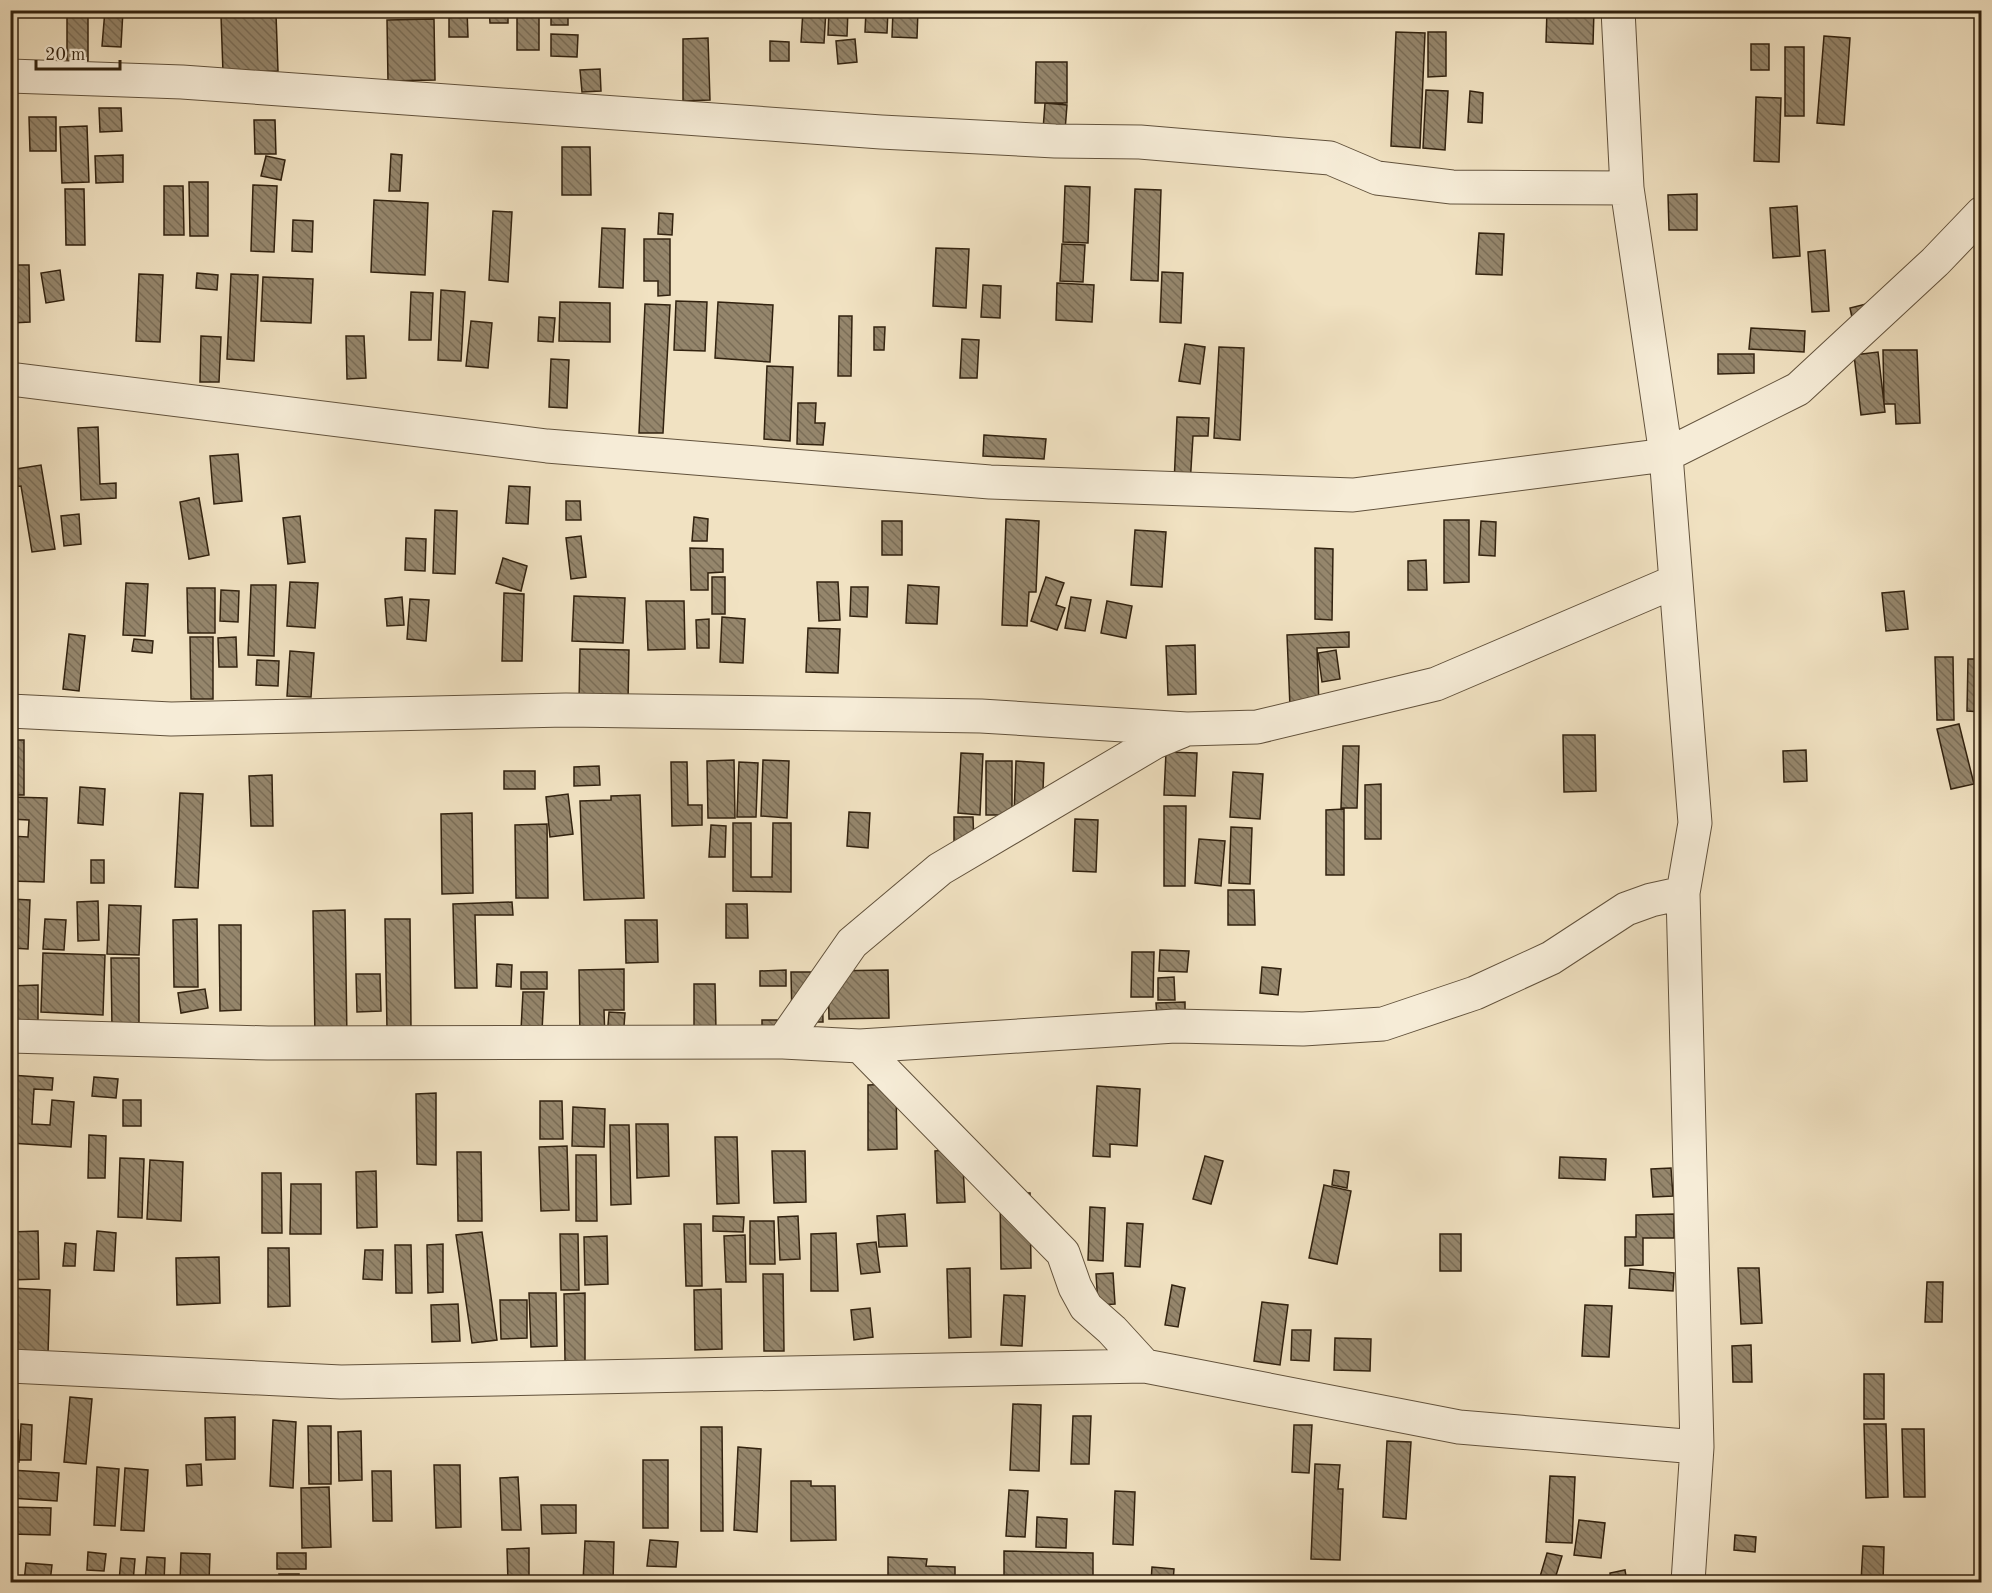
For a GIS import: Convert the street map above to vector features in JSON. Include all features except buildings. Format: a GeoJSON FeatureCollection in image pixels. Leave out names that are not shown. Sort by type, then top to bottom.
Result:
{"type":"FeatureCollection","features":[{"type":"Feature","properties":{"kind":"street"},"geometry":{"type":"LineString","coordinates":[[1618,10],[1627,188],[1666,455],[1674,582],[1695,823],[1683,893],[1697,1446],[1688,1582]]}},
{"type":"Feature","properties":{"kind":"street"},"geometry":{"type":"LineString","coordinates":[[10,76],[182,82],[881,132],[1055,141],[1140,142],[1330,158],[1377,178],[1452,187],[1627,188]]}},
{"type":"Feature","properties":{"kind":"street"},"geometry":{"type":"LineString","coordinates":[[10,379],[548,446],[990,482],[1353,495],[1666,455],[1798,390],[1935,262],[1982,213]]}},
{"type":"Feature","properties":{"kind":"street"},"geometry":{"type":"LineString","coordinates":[[10,711],[171,719],[566,710],[970,716],[1187,729],[1257,727],[1436,684],[1674,582]]}},
{"type":"Feature","properties":{"kind":"street"},"geometry":{"type":"LineString","coordinates":[[783,1042],[852,943],[940,868],[1155,742],[1187,729]]}},
{"type":"Feature","properties":{"kind":"street"},"geometry":{"type":"LineString","coordinates":[[10,1036],[268,1042],[783,1042],[860,1046],[1174,1026],[1303,1029],[1383,1024],[1475,993],[1551,958],[1626,909],[1651,900],[1683,893]]}},
{"type":"Feature","properties":{"kind":"street"},"geometry":{"type":"LineString","coordinates":[[860,1046],[1063,1253],[1075,1287],[1086,1307],[1112,1330],[1145,1366]]}},
{"type":"Feature","properties":{"kind":"street"},"geometry":{"type":"LineString","coordinates":[[10,1366],[341,1382],[1145,1366],[1459,1426],[1697,1446]]}}]}
